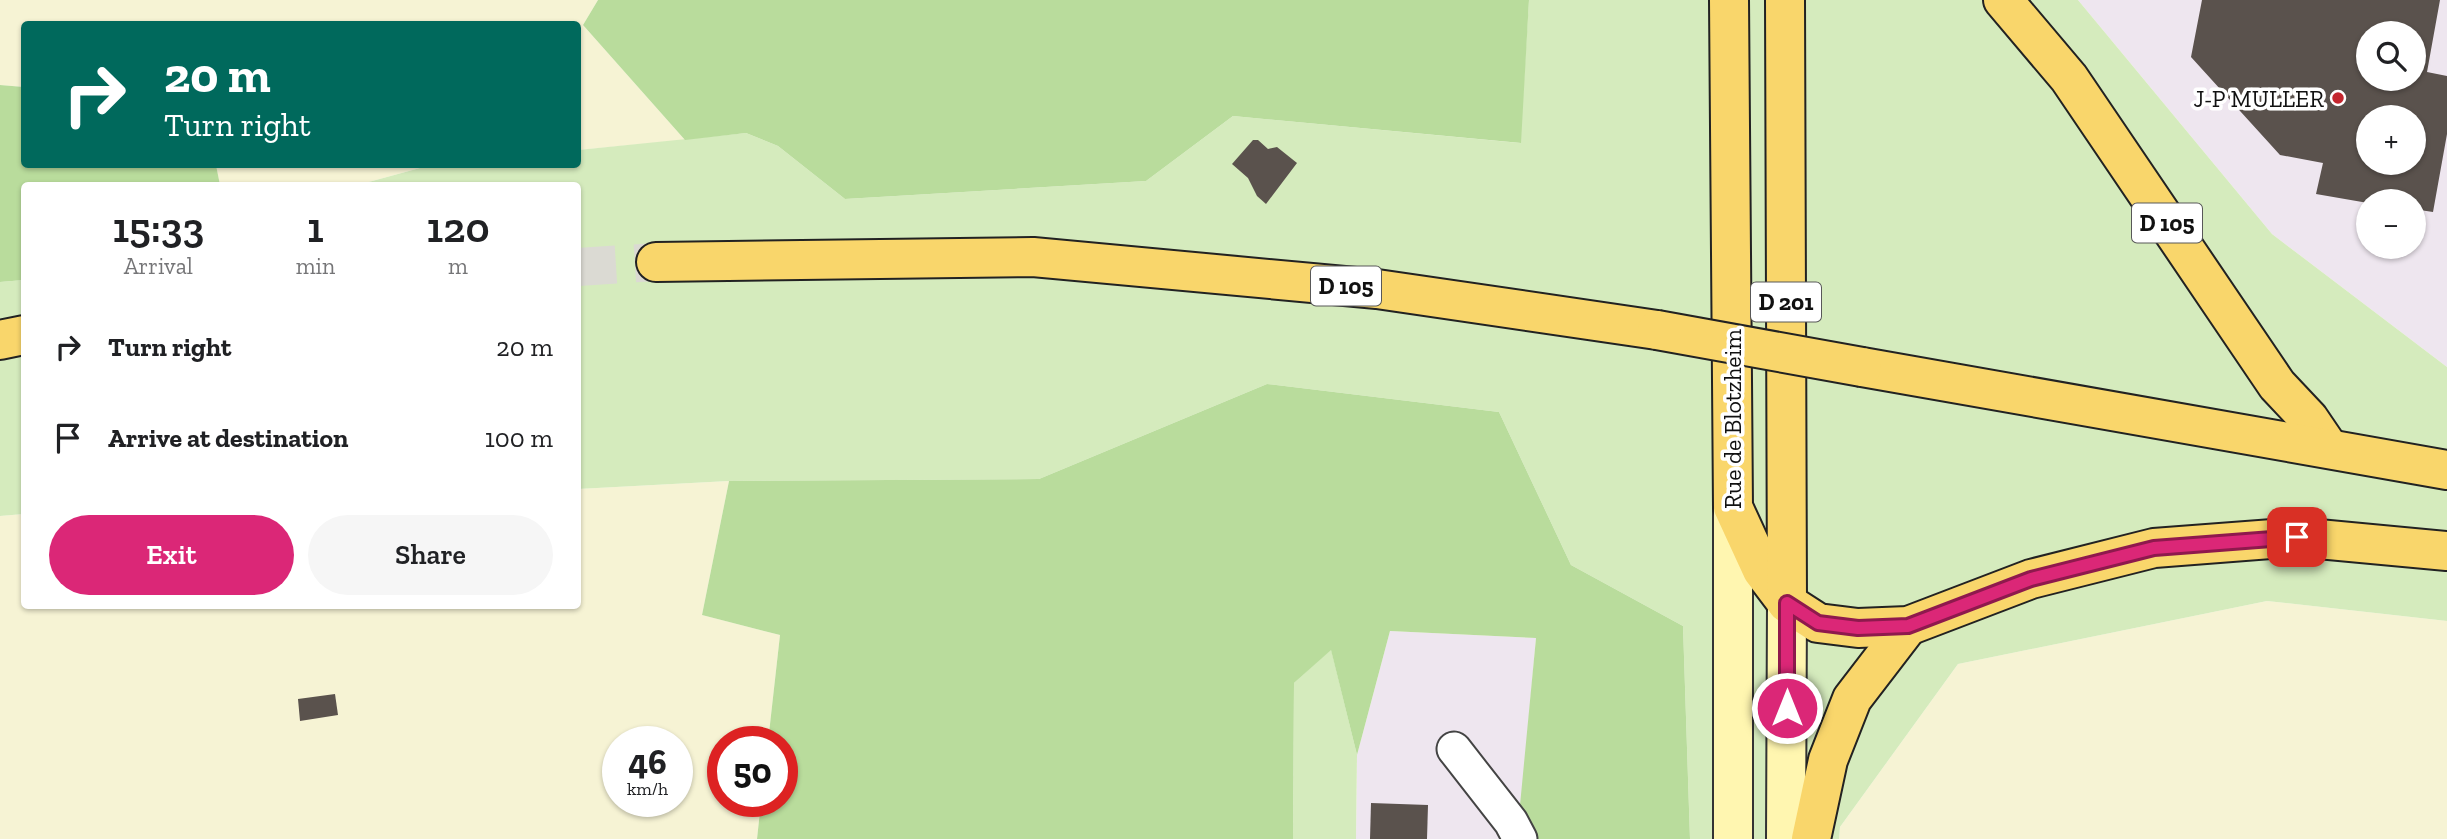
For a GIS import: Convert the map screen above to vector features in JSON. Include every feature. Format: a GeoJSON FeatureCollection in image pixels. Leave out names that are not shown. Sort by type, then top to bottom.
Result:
{"type":"FeatureCollection","features":[{"type":"Feature","properties":{"kind":"main road","name":"Rue de Blotzheim"},"geometry":{"type":"LineString","coordinates":[[1728,0],[1733,839]]}},
{"type":"Feature","properties":{"kind":"main road","name":"D 201"},"geometry":{"type":"LineString","coordinates":[[1785,0],[1786,839]]}},
{"type":"Feature","properties":{"kind":"main road","name":"D 105"},"geometry":{"type":"LineString","coordinates":[[2003,0],[2069,78],[2277,385],[2309,418],[2328,447]]}},
{"type":"Feature","properties":{"kind":"main road","name":"D 105"},"geometry":{"type":"LineString","coordinates":[[656,262],[1032,257],[1377,289],[1657,330],[2447,470]]}},
{"type":"Feature","properties":{"kind":"main road"},"geometry":{"type":"LineString","coordinates":[[0,340],[21,336]]}},
{"type":"Feature","properties":{"kind":"main road","name":"D 201"},"geometry":{"type":"LineString","coordinates":[[1733,507],[1762,570],[1787,603]]}},
{"type":"Feature","properties":{"kind":"main road"},"geometry":{"type":"LineString","coordinates":[[1787,603],[1818,623],[1858,628],[1908,626],[2031,579],[2154,548],[2297,537],[2447,551]]}},
{"type":"Feature","properties":{"kind":"main road"},"geometry":{"type":"LineString","coordinates":[[1811,839],[1828,760],[1852,699],[1908,626]]}},
{"type":"Feature","properties":{"kind":"street"},"geometry":{"type":"LineString","coordinates":[[1454,750],[1511,822],[1520,839]]}},
{"type":"Feature","properties":{"kind":"shaded area"},"geometry":{"type":"Polygon","coordinates":[[[0,0],[598,0],[583,25],[685,140],[581,150],[581,21],[21,21],[21,87],[0,85],[0,0]]]}},
{"type":"Feature","properties":{"kind":"shaded area"},"geometry":{"type":"Polygon","coordinates":[[[2078,0],[2447,0],[2447,367],[2272,234],[2078,0]]]}},
{"type":"Feature","properties":{"kind":"shaded area"},"geometry":{"type":"Polygon","coordinates":[[[217,168],[420,168],[369,182],[219,182],[217,168]]]}},
{"type":"Feature","properties":{"kind":"shaded area"},"geometry":{"type":"Polygon","coordinates":[[[729,481],[702,615],[780,635],[770,726],[707,726],[707,817],[759,817],[757,839],[0,839],[0,516],[21,514],[21,609],[581,609],[581,489],[729,481]]]}},
{"type":"Feature","properties":{"kind":"shaded area"},"geometry":{"type":"Polygon","coordinates":[[[2267,601],[2447,621],[2447,839],[1839,839],[1840,827],[1958,664],[2267,601]]]}},
{"type":"Feature","properties":{"kind":"shaded area"},"geometry":{"type":"Polygon","coordinates":[[[1390,631],[1536,638],[1518,839],[1356,839],[1357,755],[1390,631]]]}},
{"type":"Feature","properties":{"kind":"green space"},"geometry":{"type":"Polygon","coordinates":[[[598,0],[1529,0],[1521,143],[1233,116],[1146,181],[845,199],[778,146],[746,133],[685,140],[583,25],[598,0]]]}},
{"type":"Feature","properties":{"kind":"green space"},"geometry":{"type":"Polygon","coordinates":[[[1529,0],[2078,0],[2272,234],[2447,367],[2447,621],[2267,601],[1958,664],[1840,827],[1839,839],[1690,839],[1683,626],[1571,565],[1499,412],[1267,384],[1039,479],[729,481],[581,489],[581,182],[369,182],[420,168],[581,168],[581,150],[746,133],[778,146],[845,199],[1146,181],[1233,116],[1520,143],[1529,0]]]}},
{"type":"Feature","properties":{"kind":"green space"},"geometry":{"type":"Polygon","coordinates":[[[0,85],[21,87],[21,168],[217,168],[219,182],[21,182],[21,280],[0,282],[0,85]]]}},
{"type":"Feature","properties":{"kind":"green space"},"geometry":{"type":"Polygon","coordinates":[[[21,280],[21,514],[0,516],[0,282],[21,280]]]}},
{"type":"Feature","properties":{"kind":"green space"},"geometry":{"type":"Polygon","coordinates":[[[1267,384],[1499,412],[1571,565],[1683,626],[1690,839],[1527,839],[1518,826],[1536,638],[1390,631],[1357,755],[1331,650],[1294,683],[1293,839],[757,839],[759,817],[798,817],[798,726],[770,726],[780,635],[702,615],[729,481],[1039,479],[1267,384]]]}},
{"type":"Feature","properties":{"kind":"green space"},"geometry":{"type":"Polygon","coordinates":[[[1331,649],[1357,755],[1356,839],[1293,839],[1294,683],[1331,649]]]}},
{"type":"Feature","properties":{"kind":"building","name":"J-P MULLER"},"geometry":{"type":"Polygon","coordinates":[[[2202,0],[2440,0],[2427,72],[2447,76],[2447,134],[2433,212],[2426,211],[2426,189],[2356,189],[2356,201],[2316,194],[2323,163],[2280,155],[2191,57],[2202,0]]]}},
{"type":"Feature","properties":{"kind":"building"},"geometry":{"type":"Polygon","coordinates":[[[1253,140],[1258,140],[1268,149],[1277,147],[1297,163],[1266,204],[1257,196],[1248,178],[1232,164],[1253,140]]]}},
{"type":"Feature","properties":{"kind":"building"},"geometry":{"type":"Polygon","coordinates":[[[335,694],[338,715],[300,721],[298,699],[335,694]]]}},
{"type":"Feature","properties":{"kind":"building"},"geometry":{"type":"Polygon","coordinates":[[[1371,803],[1428,805],[1427,839],[1370,839],[1371,803]]]}},
{"type":"Feature","properties":{"kind":"tunnel"},"geometry":{"type":"LineString","coordinates":[[581,267],[656,262]]}},
{"type":"Feature","properties":{"kind":"place","name":"J-P MULLER"},"geometry":{"type":"Point","coordinates":[2338,98]}},
{"type":"Feature","properties":{"kind":"route"},"geometry":{"type":"LineString","coordinates":[[1787,708],[1787,603],[1818,623],[1858,628],[1908,626],[2031,579],[2154,548],[2297,537]]}}]}
